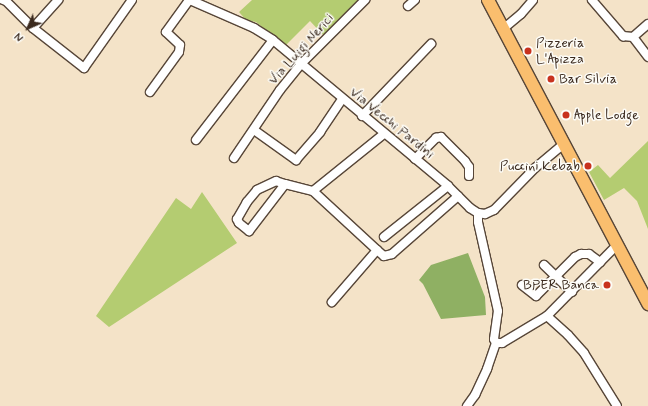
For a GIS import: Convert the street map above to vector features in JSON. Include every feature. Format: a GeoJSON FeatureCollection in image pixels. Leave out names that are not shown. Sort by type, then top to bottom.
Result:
{"type":"FeatureCollection","features":[{"type":"Feature","properties":{"kind":"main road"},"geometry":{"type":"LineString","coordinates":[[488,0],[648,304]]}},
{"type":"Feature","properties":{"kind":"street"},"geometry":{"type":"LineString","coordinates":[[3,0],[6,0],[33,28],[84,68],[132,0]]}},
{"type":"Feature","properties":{"kind":"street"},"geometry":{"type":"LineString","coordinates":[[33,28],[58,0]]}},
{"type":"Feature","properties":{"kind":"street"},"geometry":{"type":"LineString","coordinates":[[150,92],[179,52],[180,45],[166,32],[189,0]]}},
{"type":"Feature","properties":{"kind":"street","name":"Via Vecchi Pardini"},"geometry":{"type":"LineString","coordinates":[[189,0],[202,3],[254,28],[273,40],[362,116],[448,186],[470,208],[478,213]]}},
{"type":"Feature","properties":{"kind":"street","name":"Via Luigi Nerici"},"geometry":{"type":"LineString","coordinates":[[234,158],[280,90],[301,64],[365,0]]}},
{"type":"Feature","properties":{"kind":"street"},"geometry":{"type":"LineString","coordinates":[[503,29],[521,14],[534,0]]}},
{"type":"Feature","properties":{"kind":"street"},"geometry":{"type":"LineString","coordinates":[[592,0],[620,34],[628,38],[633,37],[648,24]]}},
{"type":"Feature","properties":{"kind":"street"},"geometry":{"type":"LineString","coordinates":[[633,37],[648,58]]}},
{"type":"Feature","properties":{"kind":"street"},"geometry":{"type":"LineString","coordinates":[[196,140],[273,40]]}},
{"type":"Feature","properties":{"kind":"street"},"geometry":{"type":"LineString","coordinates":[[362,116],[430,44]]}},
{"type":"Feature","properties":{"kind":"street"},"geometry":{"type":"LineString","coordinates":[[254,130],[296,160],[320,132],[342,99]]}},
{"type":"Feature","properties":{"kind":"street"},"geometry":{"type":"LineString","coordinates":[[313,191],[384,134]]}},
{"type":"Feature","properties":{"kind":"street"},"geometry":{"type":"LineString","coordinates":[[415,159],[436,138],[441,137],[469,167],[469,176]]}},
{"type":"Feature","properties":{"kind":"street"},"geometry":{"type":"LineString","coordinates":[[467,406],[475,395],[487,369],[496,343],[494,339],[498,311],[478,222],[478,213],[485,214],[494,210],[535,168],[564,144]]}},
{"type":"Feature","properties":{"kind":"street"},"geometry":{"type":"LineString","coordinates":[[285,184],[249,231],[239,223],[237,219],[247,202],[257,190],[276,181],[313,191],[384,256],[392,254],[458,196]]}},
{"type":"Feature","properties":{"kind":"street"},"geometry":{"type":"LineString","coordinates":[[384,237],[448,186]]}},
{"type":"Feature","properties":{"kind":"street"},"geometry":{"type":"LineString","coordinates":[[496,343],[502,343],[547,316],[617,244]]}},
{"type":"Feature","properties":{"kind":"street"},"geometry":{"type":"LineString","coordinates":[[332,302],[377,250]]}},
{"type":"Feature","properties":{"kind":"street"},"geometry":{"type":"LineString","coordinates":[[522,285],[536,296],[575,257],[581,254],[589,254],[600,262]]}},
{"type":"Feature","properties":{"kind":"street"},"geometry":{"type":"LineString","coordinates":[[544,265],[572,292]]}},
{"type":"Feature","properties":{"kind":"street"},"geometry":{"type":"LineString","coordinates":[[547,316],[568,335],[584,353],[617,406]]}},
{"type":"Feature","properties":{"kind":"green space"},"geometry":{"type":"Polygon","coordinates":[[[252,0],[358,0],[324,36],[310,21],[285,46],[256,22],[246,20],[239,12],[252,0]]]}},
{"type":"Feature","properties":{"kind":"green space"},"geometry":{"type":"Polygon","coordinates":[[[648,141],[648,229],[637,201],[624,188],[604,200],[589,172],[598,165],[610,178],[648,141]]]}},
{"type":"Feature","properties":{"kind":"green space"},"geometry":{"type":"Polygon","coordinates":[[[202,192],[237,243],[109,327],[96,316],[176,198],[191,209],[202,192]]]}},
{"type":"Feature","properties":{"kind":"green space"},"geometry":{"type":"Polygon","coordinates":[[[468,253],[485,297],[486,315],[441,319],[423,284],[419,280],[431,265],[468,253]]]}},
{"type":"Feature","properties":{"kind":"place","name":"Pizzeria L'Apizza"},"geometry":{"type":"Point","coordinates":[528,51]}},
{"type":"Feature","properties":{"kind":"place","name":"Bar Silvia"},"geometry":{"type":"Point","coordinates":[551,79]}},
{"type":"Feature","properties":{"kind":"place","name":"Apple Lodge"},"geometry":{"type":"Point","coordinates":[566,115]}},
{"type":"Feature","properties":{"kind":"place","name":"Puccini Kebab"},"geometry":{"type":"Point","coordinates":[588,166]}},
{"type":"Feature","properties":{"kind":"place","name":"BPER Banca"},"geometry":{"type":"Point","coordinates":[607,285]}}]}
